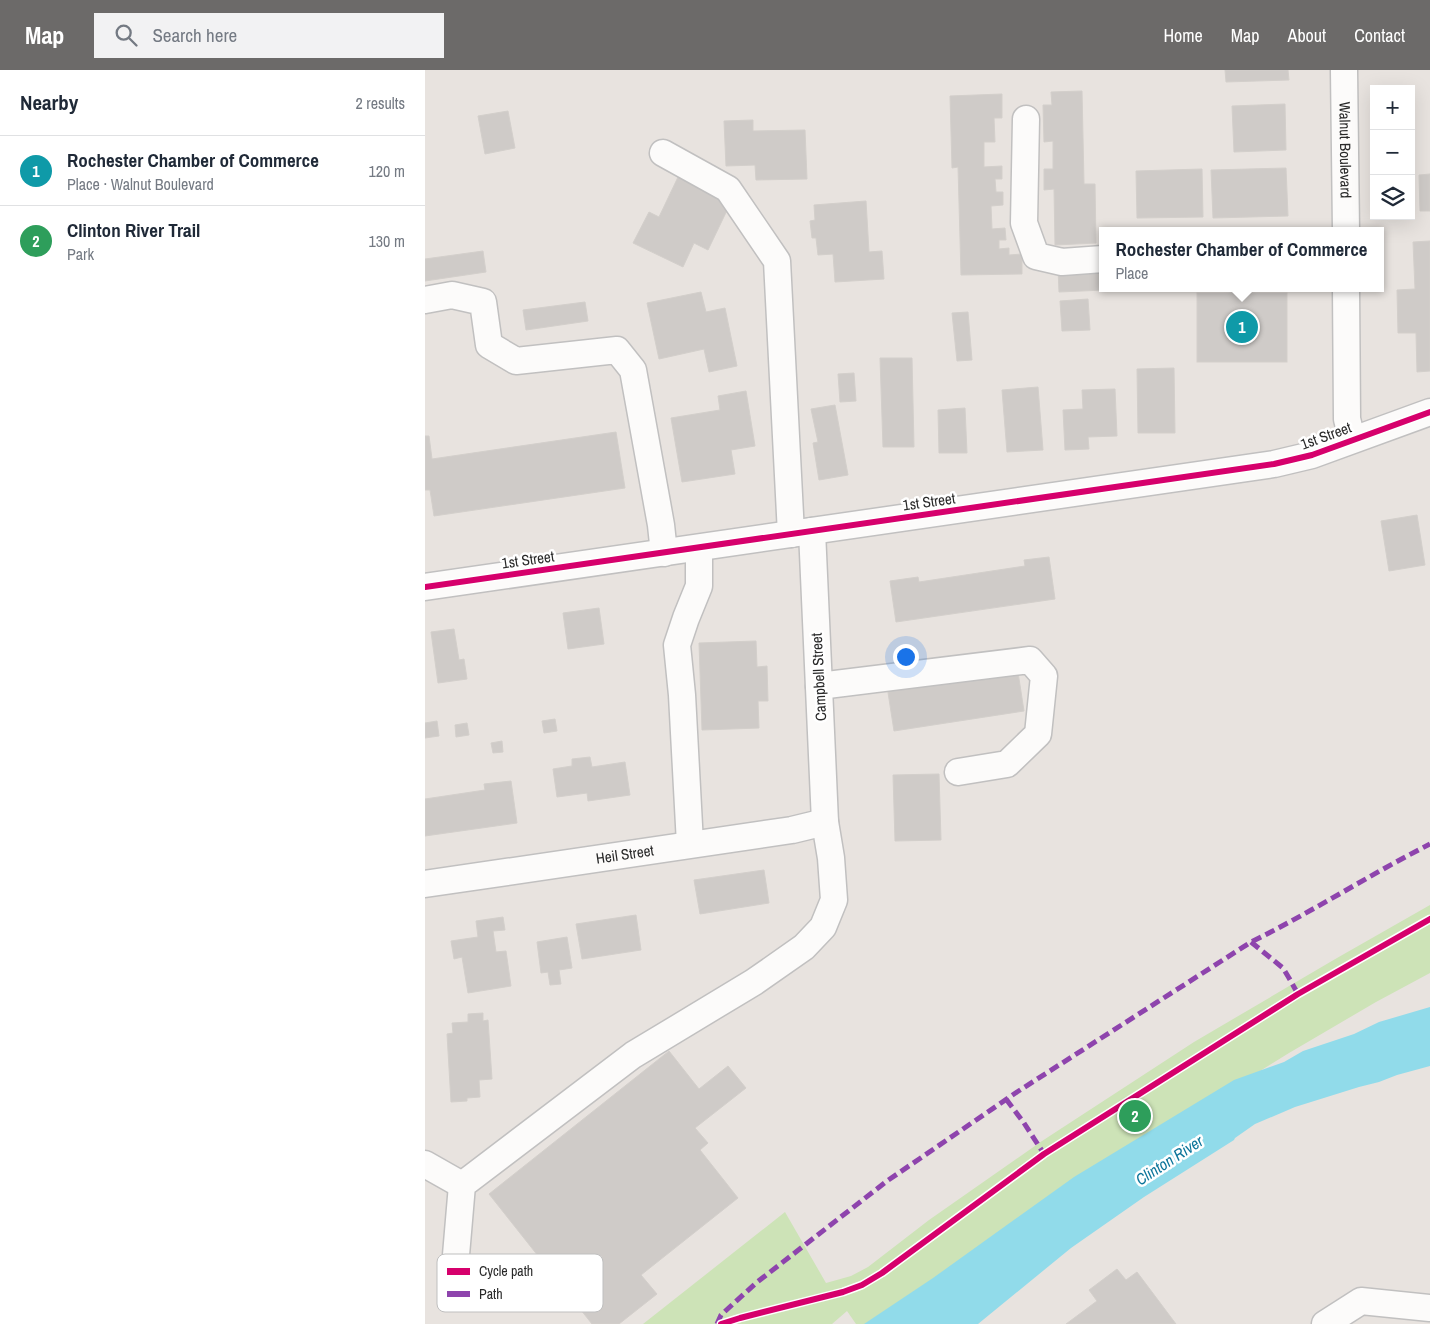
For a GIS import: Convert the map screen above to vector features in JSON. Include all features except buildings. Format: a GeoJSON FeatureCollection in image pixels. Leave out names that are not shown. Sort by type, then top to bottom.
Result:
{"type":"FeatureCollection","features":[{"type":"Feature","properties":{"kind":"street","name":"Walnut Boulevard"},"geometry":{"type":"LineString","coordinates":[[1344,70],[1346,227]]}},
{"type":"Feature","properties":{"kind":"street"},"geometry":{"type":"LineString","coordinates":[[1026,119],[1024,223],[1036,256],[1062,262],[1099,259]]}},
{"type":"Feature","properties":{"kind":"street","name":"Campbell Street"},"geometry":{"type":"LineString","coordinates":[[438,1178],[633,1055],[754,982],[804,948],[823,928],[834,900],[831,858],[825,822],[819,686],[802,533],[777,260],[728,188],[663,153]]}},
{"type":"Feature","properties":{"kind":"street"},"geometry":{"type":"LineString","coordinates":[[1346,292],[1347,418],[1352,439]]}},
{"type":"Feature","properties":{"kind":"street"},"geometry":{"type":"LineString","coordinates":[[425,300],[452,296],[483,302],[489,345],[516,361],[617,350],[633,370],[661,525],[664,553]]}},
{"type":"Feature","properties":{"kind":"street","name":"1st Street"},"geometry":{"type":"LineString","coordinates":[[425,587],[1266,465],[1311,455],[1430,412]]}},
{"type":"Feature","properties":{"kind":"street"},"geometry":{"type":"LineString","coordinates":[[690,844],[682,695],[677,645],[699,586],[699,548]]}},
{"type":"Feature","properties":{"kind":"street"},"geometry":{"type":"LineString","coordinates":[[819,686],[1030,660],[1044,676],[1038,734],[1007,764],[958,772]]}},
{"type":"Feature","properties":{"kind":"street","name":"Heil Street"},"geometry":{"type":"LineString","coordinates":[[425,884],[792,830],[825,822]]}},
{"type":"Feature","properties":{"kind":"street"},"geometry":{"type":"LineString","coordinates":[[438,1178],[456,1254]]}},
{"type":"Feature","properties":{"kind":"street"},"geometry":{"type":"LineString","coordinates":[[1325,1324],[1361,1300],[1430,1308]]}},
{"type":"Feature","properties":{"kind":"green space"},"geometry":{"type":"Polygon","coordinates":[[[1430,905],[1430,973],[1376,1002],[1228,1091],[889,1324],[856,1324],[847,1311],[832,1324],[643,1324],[785,1212],[826,1283],[851,1276],[868,1267],[929,1220],[1042,1141],[1194,1042],[1430,905]]]}},
{"type":"Feature","properties":{"kind":"water","name":"Clinton River"},"geometry":{"type":"Polygon","coordinates":[[[1430,1007],[1430,1066],[1295,1107],[1255,1124],[1234,1140],[1144,1197],[1071,1248],[978,1324],[864,1324],[933,1278],[1074,1177],[1234,1080],[1284,1062],[1303,1051],[1354,1034],[1379,1022],[1430,1007]]]}},
{"type":"Feature","properties":{"kind":"marked path"},"geometry":{"type":"LineString","coordinates":[[717,1324],[721,1315],[756,1283],[887,1181],[1017,1092],[1251,942],[1430,844]]}},
{"type":"Feature","properties":{"kind":"marked path"},"geometry":{"type":"LineString","coordinates":[[1251,942],[1283,968],[1298,994]]}},
{"type":"Feature","properties":{"kind":"marked path"},"geometry":{"type":"LineString","coordinates":[[1006,1099],[1044,1154]]}},
{"type":"Feature","properties":{"kind":"cycle path"},"geometry":{"type":"LineString","coordinates":[[425,587],[1274,464],[1312,455],[1430,412]]}},
{"type":"Feature","properties":{"kind":"cycle path"},"geometry":{"type":"LineString","coordinates":[[721,1324],[843,1292],[862,1285],[882,1273],[1044,1154],[1298,994],[1430,919]]}},
{"type":"Feature","properties":{"kind":"place","name":"Rochester Chamber of Commerce"},"geometry":{"type":"Point","coordinates":[1242,327]}},
{"type":"Feature","properties":{"kind":"place","name":"Clinton River Trail"},"geometry":{"type":"Point","coordinates":[1135,1116]}}]}
